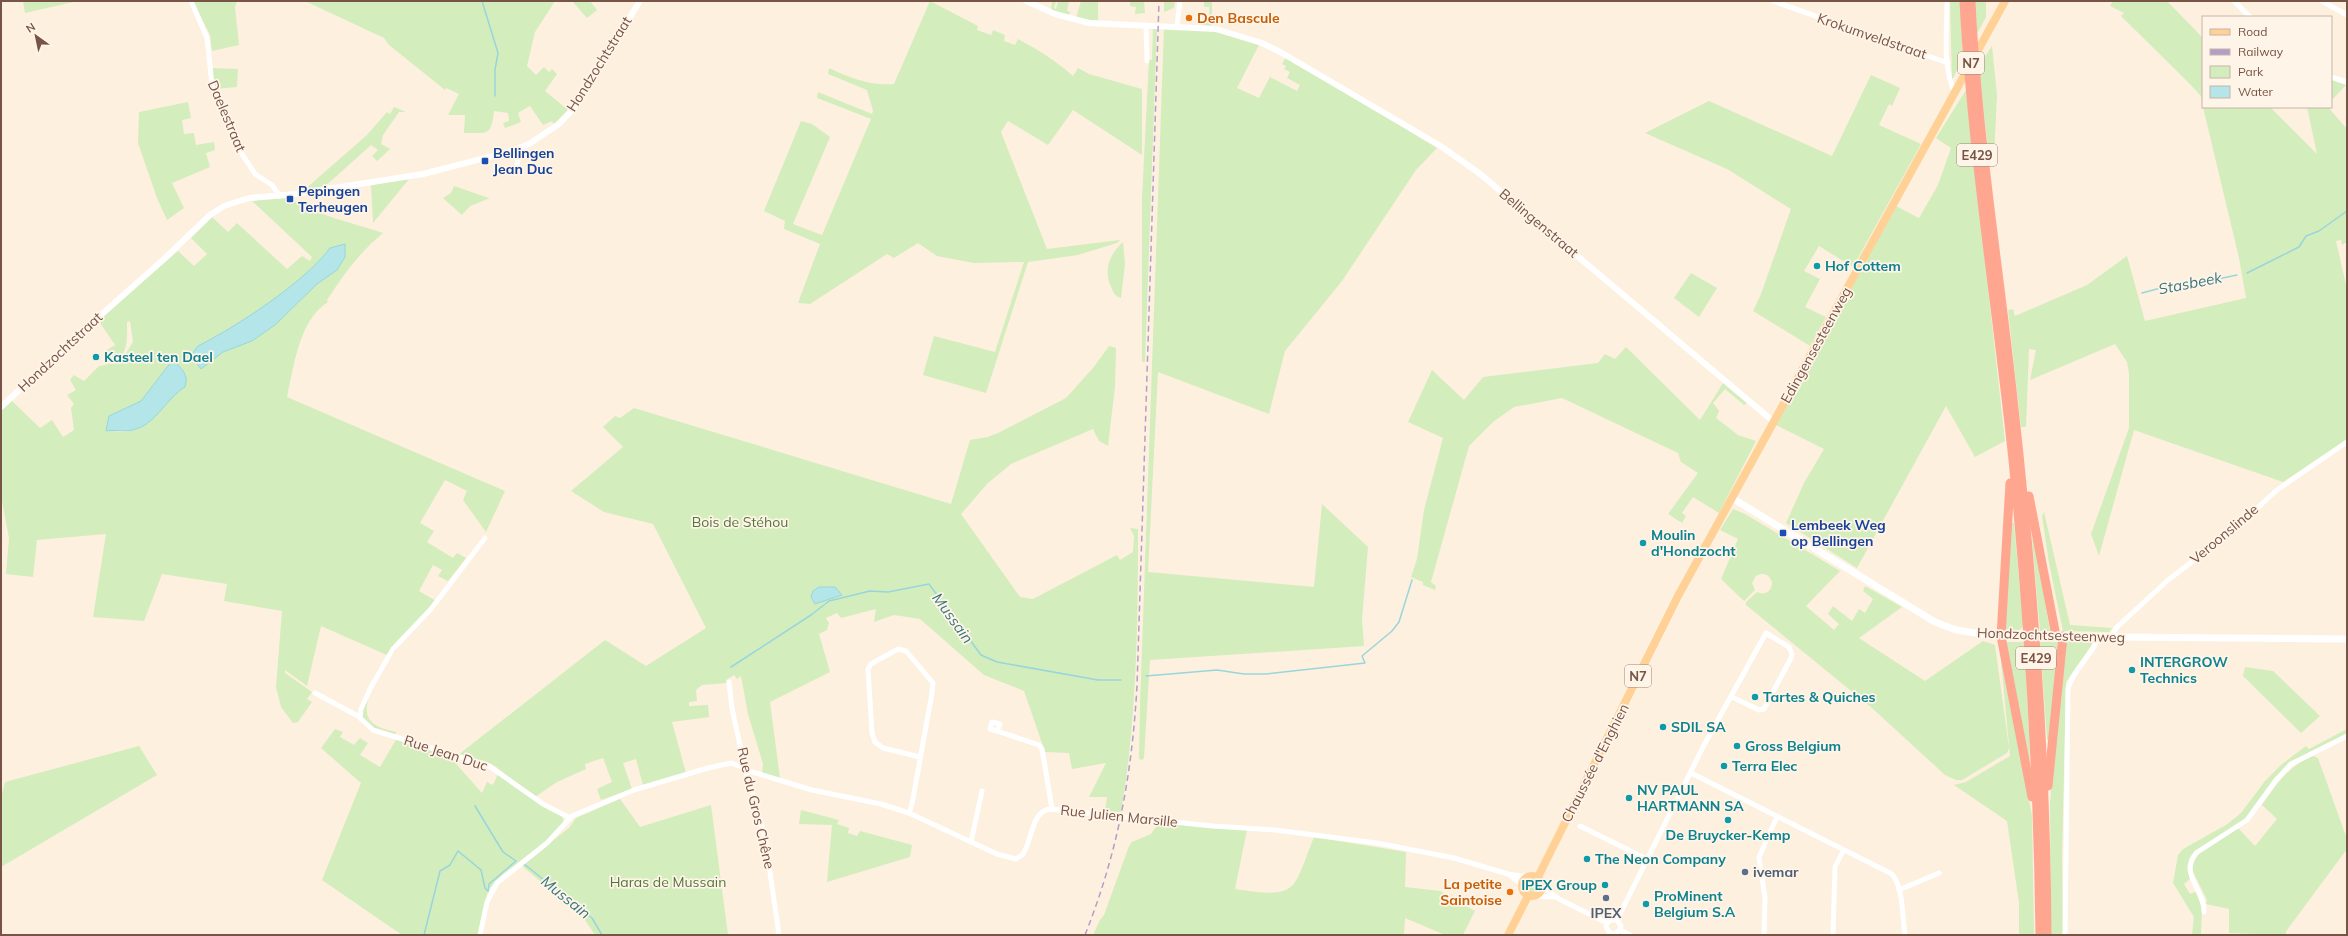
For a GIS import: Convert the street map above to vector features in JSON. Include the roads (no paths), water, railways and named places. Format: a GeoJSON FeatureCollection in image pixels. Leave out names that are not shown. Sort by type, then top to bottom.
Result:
{"type":"FeatureCollection","features":[{"type":"Feature","properties":{"kind":"highway","name":"E429"},"geometry":{"type":"LineString","coordinates":[[1964,1],[1977,150],[2013,460],[2029,650],[2047,935]]}},
{"type":"Feature","properties":{"kind":"highway","name":"E429"},"geometry":{"type":"LineString","coordinates":[[1971,1],[1977,92],[2021,474],[2036,648],[2041,844],[2040,935]]}},
{"type":"Feature","properties":{"kind":"highway"},"geometry":{"type":"LineString","coordinates":[[2013,460],[2003,636],[2041,844]]}},
{"type":"Feature","properties":{"kind":"highway"},"geometry":{"type":"LineString","coordinates":[[2021,474],[2027,487],[2056,636],[2049,769],[2041,844]]}},
{"type":"Feature","properties":{"kind":"main road","name":"Edingensesteenweg"},"geometry":{"type":"LineString","coordinates":[[1696,563],[2005,1]]}},
{"type":"Feature","properties":{"kind":"main road","name":"Hondzochtsesteenweg"},"geometry":{"type":"LineString","coordinates":[[1732,498],[1935,622],[1956,630],[1984,636],[2347,639]]}},
{"type":"Feature","properties":{"kind":"main road","name":"Chaussée d'Enghien"},"geometry":{"type":"LineString","coordinates":[[1538,877],[1696,563]]}},
{"type":"Feature","properties":{"kind":"main road"},"geometry":{"type":"LineString","coordinates":[[1508,935],[1532,896],[1543,887],[1538,877],[1527,877],[1522,885],[1523,892],[1532,896]]}},
{"type":"Feature","properties":{"kind":"street","name":"Daelestraat"},"geometry":{"type":"LineString","coordinates":[[191,1],[207,38],[212,85],[242,154],[255,174],[272,185],[280,196]]}},
{"type":"Feature","properties":{"kind":"street","name":"Hondzochtstraat"},"geometry":{"type":"LineString","coordinates":[[1,407],[119,298],[164,259],[210,215],[224,206],[249,198],[280,196],[423,174],[520,148],[558,124],[574,108],[640,1]]}},
{"type":"Feature","properties":{"kind":"street"},"geometry":{"type":"LineString","coordinates":[[1026,1],[1055,14],[1080,22],[1177,26],[1180,1]]}},
{"type":"Feature","properties":{"kind":"street","name":"Krokumveldstraat"},"geometry":{"type":"LineString","coordinates":[[1774,1],[1948,63]]}},
{"type":"Feature","properties":{"kind":"street"},"geometry":{"type":"LineString","coordinates":[[1947,1],[1948,63],[1950,81],[1955,93]]}},
{"type":"Feature","properties":{"kind":"street"},"geometry":{"type":"LineString","coordinates":[[2234,1],[2249,16]]}},
{"type":"Feature","properties":{"kind":"street"},"geometry":{"type":"LineString","coordinates":[[2322,1],[2347,14]]}},
{"type":"Feature","properties":{"kind":"street"},"geometry":{"type":"LineString","coordinates":[[1146,25],[1147,61]]}},
{"type":"Feature","properties":{"kind":"street","name":"Bellingenstraat"},"geometry":{"type":"LineString","coordinates":[[1177,26],[1223,31],[1262,43],[1282,53],[1439,145],[1480,173],[1774,422]]}},
{"type":"Feature","properties":{"kind":"street"},"geometry":{"type":"LineString","coordinates":[[2332,77],[2347,82]]}},
{"type":"Feature","properties":{"kind":"street"},"geometry":{"type":"LineString","coordinates":[[515,174],[520,148]]}},
{"type":"Feature","properties":{"kind":"street","name":"Veroonslinde"},"geometry":{"type":"LineString","coordinates":[[2112,637],[2116,628],[2157,591],[2230,533],[2277,490],[2347,442]]}},
{"type":"Feature","properties":{"kind":"street"},"geometry":{"type":"LineString","coordinates":[[360,718],[361,710],[370,687],[393,649],[431,609],[485,538]]}},
{"type":"Feature","properties":{"kind":"street"},"geometry":{"type":"LineString","coordinates":[[1617,920],[1691,774],[1732,696],[1766,633],[1788,647],[1792,654],[1791,658],[1764,709],[1759,710],[1732,696]]}},
{"type":"Feature","properties":{"kind":"street"},"geometry":{"type":"LineString","coordinates":[[2065,935],[2068,690],[2070,679],[2094,647],[2098,637]]}},
{"type":"Feature","properties":{"kind":"street"},"geometry":{"type":"LineString","coordinates":[[909,814],[920,757],[933,683],[906,651],[898,649],[871,664],[868,668],[872,733],[875,742],[883,748],[920,757]]}},
{"type":"Feature","properties":{"kind":"street","name":"Rue du Gros Chêne"},"geometry":{"type":"LineString","coordinates":[[729,682],[732,709],[745,769],[765,837],[780,935]]}},
{"type":"Feature","properties":{"kind":"street","name":"Rue Jean Duc"},"geometry":{"type":"LineString","coordinates":[[316,693],[360,718],[367,726],[381,732],[489,766],[551,809],[570,818]]}},
{"type":"Feature","properties":{"kind":"street"},"geometry":{"type":"LineString","coordinates":[[997,731],[1038,745],[1042,749],[1052,809]]}},
{"type":"Feature","properties":{"kind":"street"},"geometry":{"type":"LineString","coordinates":[[2204,912],[2203,901],[2190,874],[2191,860],[2196,854],[2247,820],[2276,780],[2291,764],[2347,736]]}},
{"type":"Feature","properties":{"kind":"street"},"geometry":{"type":"LineString","coordinates":[[480,935],[487,902],[497,883],[547,843],[570,818],[634,790],[708,768],[731,763],[745,769]]}},
{"type":"Feature","properties":{"kind":"street","name":"Rue Julien Marsille"},"geometry":{"type":"LineString","coordinates":[[745,769],[812,790],[881,804],[909,814],[997,854],[1016,859],[1026,850],[1039,816],[1044,810],[1052,809],[1206,826],[1275,830],[1377,843],[1454,858],[1508,874],[1527,877]]}},
{"type":"Feature","properties":{"kind":"street"},"geometry":{"type":"LineString","coordinates":[[1691,774],[1843,851],[1892,874],[1897,880],[1905,935]]}},
{"type":"Feature","properties":{"kind":"street"},"geometry":{"type":"LineString","coordinates":[[971,842],[982,791]]}},
{"type":"Feature","properties":{"kind":"street"},"geometry":{"type":"LineString","coordinates":[[1764,935],[1765,898],[1759,858],[1777,817]]}},
{"type":"Feature","properties":{"kind":"street"},"geometry":{"type":"LineString","coordinates":[[1580,826],[1647,859]]}},
{"type":"Feature","properties":{"kind":"street"},"geometry":{"type":"LineString","coordinates":[[1833,935],[1835,867],[1843,851]]}},
{"type":"Feature","properties":{"kind":"street"},"geometry":{"type":"LineString","coordinates":[[1899,890],[1939,873]]}},
{"type":"Feature","properties":{"kind":"street","name":"Rue Julien Marsille"},"geometry":{"type":"LineString","coordinates":[[1508,874],[1522,885]]}},
{"type":"Feature","properties":{"kind":"street"},"geometry":{"type":"LineString","coordinates":[[1543,887],[1559,899],[1607,923]]}},
{"type":"Feature","properties":{"kind":"street"},"geometry":{"type":"LineString","coordinates":[[1532,896],[1547,896],[1559,899]]}},
{"type":"Feature","properties":{"kind":"street"},"geometry":{"type":"LineString","coordinates":[[1607,923],[1611,920],[1617,920]]}},
{"type":"Feature","properties":{"kind":"street"},"geometry":{"type":"LineString","coordinates":[[1617,920],[1621,926],[1620,930]]}},
{"type":"Feature","properties":{"kind":"street"},"geometry":{"type":"LineString","coordinates":[[1607,923],[1607,931],[1610,934],[1614,934],[1620,930]]}},
{"type":"Feature","properties":{"kind":"street"},"geometry":{"type":"LineString","coordinates":[[1620,930],[1630,935]]}},
{"type":"Feature","properties":{"kind":"water"},"geometry":{"type":"Polygon","coordinates":[[[345,244],[345,257],[337,270],[317,284],[275,325],[252,341],[223,352],[201,369],[191,355],[198,346],[214,338],[269,303],[304,275],[330,248],[345,244]]]}},
{"type":"Feature","properties":{"kind":"water"},"geometry":{"type":"Polygon","coordinates":[[[174,361],[185,376],[185,387],[143,426],[128,431],[106,431],[109,416],[141,401],[168,366],[174,361]]]}},
{"type":"Feature","properties":{"kind":"water"},"geometry":{"type":"Polygon","coordinates":[[[819,587],[835,587],[842,595],[815,604],[811,597],[813,591],[819,587]]]}},
{"type":"Feature","properties":{"kind":"waterway"},"geometry":{"type":"LineString","coordinates":[[482,1],[498,53],[495,70],[495,96]]}},
{"type":"Feature","properties":{"kind":"waterway","name":"Stasbeek"},"geometry":{"type":"LineString","coordinates":[[2247,273],[2299,247],[2306,236],[2319,231],[2347,211]]}},
{"type":"Feature","properties":{"kind":"waterway","name":"Stasbeek"},"geometry":{"type":"LineString","coordinates":[[2142,293],[2183,282],[2218,279],[2237,275]]}},
{"type":"Feature","properties":{"kind":"waterway"},"geometry":{"type":"LineString","coordinates":[[1146,676],[1217,670],[1244,674],[1266,674],[1365,663],[1362,656],[1392,631],[1399,622],[1412,580]]}},
{"type":"Feature","properties":{"kind":"waterway","name":"Mussain"},"geometry":{"type":"LineString","coordinates":[[731,667],[811,615],[829,601],[870,591],[888,592],[929,584],[981,655],[997,662],[1098,680],[1121,680]]}},
{"type":"Feature","properties":{"kind":"waterway","name":"Mussain"},"geometry":{"type":"LineString","coordinates":[[475,806],[503,852],[516,861],[489,884],[488,891]]}},
{"type":"Feature","properties":{"kind":"waterway"},"geometry":{"type":"LineString","coordinates":[[424,935],[440,871],[450,865],[458,851],[481,870],[485,888],[488,891]]}},
{"type":"Feature","properties":{"kind":"waterway","name":"Mussain"},"geometry":{"type":"LineString","coordinates":[[524,864],[592,918],[602,935]]}},
{"type":"Feature","properties":{"kind":"railway"},"geometry":{"type":"LineString","coordinates":[[1085,935],[1097,904],[1115,843],[1127,782],[1135,719],[1159,1]]}},
{"type":"Feature","properties":{"kind":"place","name":"Den Bascule"},"geometry":{"type":"Point","coordinates":[1189,18]}},
{"type":"Feature","properties":{"kind":"place","name":"Bellingen Jean Duc"},"geometry":{"type":"Point","coordinates":[485,161]}},
{"type":"Feature","properties":{"kind":"place","name":"Pepingen Terheugen"},"geometry":{"type":"Point","coordinates":[290,199]}},
{"type":"Feature","properties":{"kind":"place","name":"Hof Cottem"},"geometry":{"type":"Point","coordinates":[1817,266]}},
{"type":"Feature","properties":{"kind":"place","name":"Kasteel ten Dael"},"geometry":{"type":"Point","coordinates":[96,357]}},
{"type":"Feature","properties":{"kind":"place","name":"Lembeek Weg op Bellingen"},"geometry":{"type":"Point","coordinates":[1783,533]}},
{"type":"Feature","properties":{"kind":"place","name":"Moulin d'Hondzocht"},"geometry":{"type":"Point","coordinates":[1643,543]}},
{"type":"Feature","properties":{"kind":"place","name":"INTERGROW Technics"},"geometry":{"type":"Point","coordinates":[2132,670]}},
{"type":"Feature","properties":{"kind":"place","name":"Tartes & Quiches"},"geometry":{"type":"Point","coordinates":[1755,697]}},
{"type":"Feature","properties":{"kind":"place","name":"SDIL SA"},"geometry":{"type":"Point","coordinates":[1663,727]}},
{"type":"Feature","properties":{"kind":"place","name":"Gross Belgium"},"geometry":{"type":"Point","coordinates":[1737,746]}},
{"type":"Feature","properties":{"kind":"place","name":"Terra Elec"},"geometry":{"type":"Point","coordinates":[1724,766]}},
{"type":"Feature","properties":{"kind":"place","name":"NV PAUL HARTMANN SA"},"geometry":{"type":"Point","coordinates":[1629,798]}},
{"type":"Feature","properties":{"kind":"place","name":"De Bruycker-Kemp"},"geometry":{"type":"Point","coordinates":[1728,820]}},
{"type":"Feature","properties":{"kind":"place","name":"The Neon Company"},"geometry":{"type":"Point","coordinates":[1587,859]}},
{"type":"Feature","properties":{"kind":"place","name":"ivemar"},"geometry":{"type":"Point","coordinates":[1745,872]}},
{"type":"Feature","properties":{"kind":"place","name":"IPEX Group"},"geometry":{"type":"Point","coordinates":[1605,885]}},
{"type":"Feature","properties":{"kind":"place","name":"La petite Saintoise"},"geometry":{"type":"Point","coordinates":[1510,892]}},
{"type":"Feature","properties":{"kind":"place","name":"IPEX"},"geometry":{"type":"Point","coordinates":[1606,898]}},
{"type":"Feature","properties":{"kind":"place","name":"ProMinent Belgium S.A"},"geometry":{"type":"Point","coordinates":[1646,904]}},
{"type":"Feature","properties":{"kind":"park label","name":"Bois de Stéhou"},"geometry":{"type":"Point","coordinates":[740,522]}},
{"type":"Feature","properties":{"kind":"park label","name":"Haras de Mussain"},"geometry":{"type":"Point","coordinates":[668,882]}}]}
